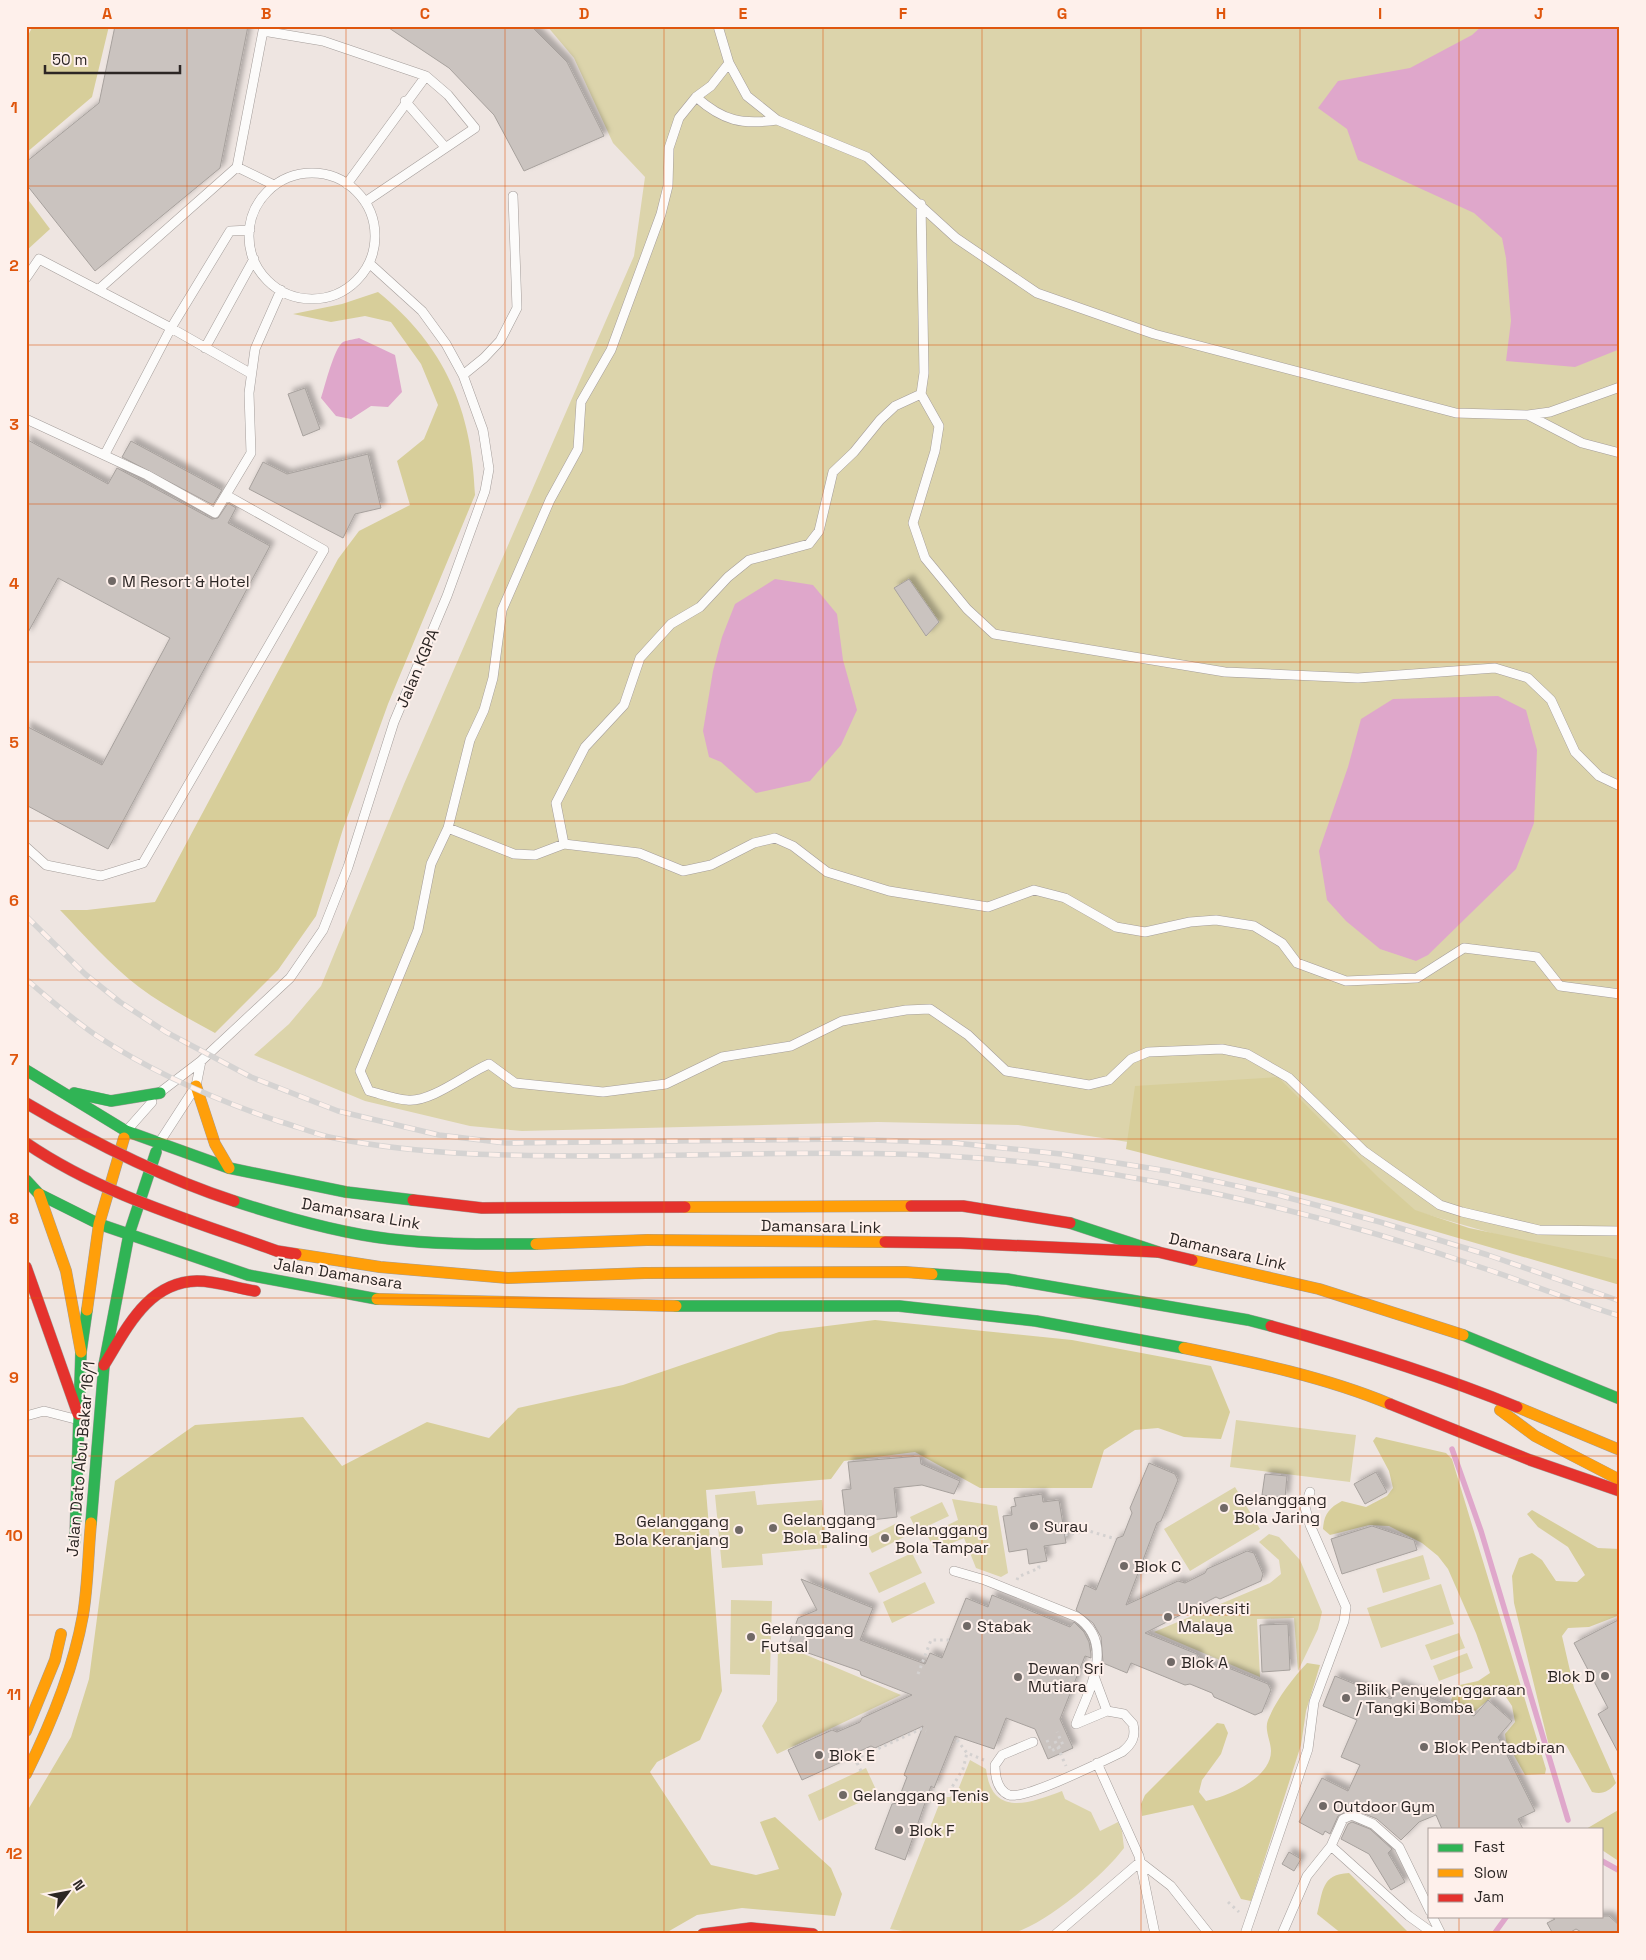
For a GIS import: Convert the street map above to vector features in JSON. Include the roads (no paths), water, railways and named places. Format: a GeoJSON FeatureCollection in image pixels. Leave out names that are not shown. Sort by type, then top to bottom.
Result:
{"type":"FeatureCollection","features":[{"type":"Feature","properties":{"kind":"main road"},"geometry":{"type":"LineString","coordinates":[[26,1070],[49,1086],[126,1131],[159,1144],[229,1168],[346,1192],[482,1208],[963,1206],[1063,1221],[1158,1252]]}},
{"type":"Feature","properties":{"kind":"main road"},"geometry":{"type":"LineString","coordinates":[[49,1086],[111,1102],[160,1093]]}},
{"type":"Feature","properties":{"kind":"main road"},"geometry":{"type":"LineString","coordinates":[[196,1086],[215,1144],[229,1168]]}},
{"type":"Feature","properties":{"kind":"main road","name":"Damansara Link"},"geometry":{"type":"LineString","coordinates":[[26,1103],[72,1132],[144,1167],[226,1200],[311,1223],[398,1240],[499,1245],[646,1240],[960,1243],[1158,1252],[1319,1289],[1371,1304],[1480,1340],[1620,1399]]}},
{"type":"Feature","properties":{"kind":"main road","name":"Jalan Dato Abu Bakar 16/1"},"geometry":{"type":"LineString","coordinates":[[75,1550],[78,1417],[82,1352],[98,1224],[126,1131]]}},
{"type":"Feature","properties":{"kind":"main road"},"geometry":{"type":"LineString","coordinates":[[26,1143],[48,1158],[109,1190],[277,1252],[380,1267],[508,1278],[645,1273],[905,1272],[1007,1279],[1248,1320],[1362,1351],[1468,1387],[1620,1450]]}},
{"type":"Feature","properties":{"kind":"main road","name":"Jalan Dato Abu Bakar 16/1"},"geometry":{"type":"LineString","coordinates":[[26,1774],[48,1730],[67,1677],[83,1615],[104,1365],[129,1234],[159,1144]]}},
{"type":"Feature","properties":{"kind":"main road","name":"Jalan Damansara"},"geometry":{"type":"LineString","coordinates":[[26,1180],[38,1194],[98,1224],[248,1275],[384,1300],[617,1306],[899,1306],[1036,1321],[1136,1338],[1256,1363],[1371,1396],[1530,1460],[1620,1491]]}},
{"type":"Feature","properties":{"kind":"main road"},"geometry":{"type":"LineString","coordinates":[[26,1195],[38,1194],[56,1232],[77,1311],[82,1352]]}},
{"type":"Feature","properties":{"kind":"main road"},"geometry":{"type":"LineString","coordinates":[[26,1267],[78,1417]]}},
{"type":"Feature","properties":{"kind":"main road"},"geometry":{"type":"LineString","coordinates":[[104,1365],[148,1298],[166,1286],[197,1281],[264,1292]]}},
{"type":"Feature","properties":{"kind":"main road"},"geometry":{"type":"LineString","coordinates":[[387,1311],[617,1306]]}},
{"type":"Feature","properties":{"kind":"main road"},"geometry":{"type":"LineString","coordinates":[[1468,1387],[1534,1436],[1620,1480]]}},
{"type":"Feature","properties":{"kind":"main road"},"geometry":{"type":"LineString","coordinates":[[26,1731],[55,1660],[63,1625]]}},
{"type":"Feature","properties":{"kind":"main road"},"geometry":{"type":"LineString","coordinates":[[703,1934],[752,1928],[813,1934]]}},
{"type":"Feature","properties":{"kind":"lane"},"geometry":{"type":"LineString","coordinates":[[718,26],[729,63],[747,96],[777,120],[867,157],[921,204],[956,238],[1037,293],[1154,334],[1456,413],[1528,415],[1550,412],[1620,388]]}},
{"type":"Feature","properties":{"kind":"lane"},"geometry":{"type":"LineString","coordinates":[[98,290],[237,167],[263,31],[323,41],[426,76],[448,95],[475,128],[365,202]]}},
{"type":"Feature","properties":{"kind":"lane"},"geometry":{"type":"LineString","coordinates":[[729,63],[711,86],[696,97],[679,118],[669,148],[668,186],[661,214],[611,350],[582,402],[578,449],[550,500],[502,610],[492,678],[484,710],[470,740],[448,828],[431,864],[418,930],[360,1071],[369,1091],[409,1101],[443,1091],[473,1071],[489,1064],[515,1083],[603,1092],[666,1084],[722,1057],[791,1046],[842,1021],[906,1010],[930,1009],[968,1035],[1006,1071],[1089,1085],[1109,1080],[1131,1059],[1148,1052],[1222,1048],[1247,1054],[1289,1078],[1364,1151],[1440,1205],[1539,1230],[1620,1231]]}},
{"type":"Feature","properties":{"kind":"lane"},"geometry":{"type":"LineString","coordinates":[[347,184],[405,101],[426,76]]}},
{"type":"Feature","properties":{"kind":"lane"},"geometry":{"type":"LineString","coordinates":[[696,97],[707,107],[731,120],[756,123],[777,120]]}},
{"type":"Feature","properties":{"kind":"lane"},"geometry":{"type":"LineString","coordinates":[[405,101],[445,147]]}},
{"type":"Feature","properties":{"kind":"lane"},"geometry":{"type":"LineString","coordinates":[[237,167],[274,185]]}},
{"type":"Feature","properties":{"kind":"lane"},"geometry":{"type":"LineString","coordinates":[[303,173],[318,173],[333,177],[347,184],[365,202],[374,230],[374,245],[369,263],[359,278],[344,290],[325,298],[305,298],[281,290],[270,283],[258,268],[251,251],[250,230],[253,214],[261,198],[274,185],[288,177],[303,173]]}},
{"type":"Feature","properties":{"kind":"lane"},"geometry":{"type":"LineString","coordinates":[[463,375],[484,358],[500,341],[517,308],[513,196]]}},
{"type":"Feature","properties":{"kind":"lane"},"geometry":{"type":"LineString","coordinates":[[921,204],[924,372],[921,394],[939,426],[935,451],[913,523],[925,558],[967,610],[994,634],[1226,672],[1358,678],[1495,668],[1528,678],[1551,700],[1575,752],[1598,776],[1620,786]]}},
{"type":"Feature","properties":{"kind":"lane"},"geometry":{"type":"LineString","coordinates":[[105,454],[171,328],[230,231],[250,230]]}},
{"type":"Feature","properties":{"kind":"lane"},"geometry":{"type":"LineString","coordinates":[[26,278],[38,258],[171,328],[250,373]]}},
{"type":"Feature","properties":{"kind":"lane"},"geometry":{"type":"LineString","coordinates":[[205,348],[254,259]]}},
{"type":"Feature","properties":{"kind":"lane","name":"Jalan KGPA"},"geometry":{"type":"LineString","coordinates":[[126,1131],[160,1093],[201,1061],[290,978],[323,930],[348,867],[394,722],[447,596],[485,491],[489,469],[483,430],[463,375],[446,344],[422,311],[369,263]]}},
{"type":"Feature","properties":{"kind":"lane"},"geometry":{"type":"LineString","coordinates":[[26,419],[105,454],[215,513],[251,453],[250,373],[255,349],[281,290]]}},
{"type":"Feature","properties":{"kind":"lane"},"geometry":{"type":"LineString","coordinates":[[564,844],[556,803],[585,747],[624,706],[640,658],[671,624],[700,607],[728,577],[749,560],[809,544],[819,532],[833,472],[854,452],[880,420],[895,406],[921,394]]}},
{"type":"Feature","properties":{"kind":"lane"},"geometry":{"type":"LineString","coordinates":[[1528,415],[1582,443],[1620,453]]}},
{"type":"Feature","properties":{"kind":"lane"},"geometry":{"type":"LineString","coordinates":[[26,846],[46,865],[101,876],[143,863],[324,550],[226,495]]}},
{"type":"Feature","properties":{"kind":"lane"},"geometry":{"type":"LineString","coordinates":[[448,828],[514,854],[535,855],[564,844],[639,853],[683,871],[711,865],[754,843],[774,838],[793,846],[827,872],[890,892],[988,907],[1034,890],[1065,898],[1116,927],[1145,932],[1190,922],[1216,920],[1254,926],[1282,943],[1297,963],[1346,981],[1417,978],[1464,948],[1537,957],[1560,986],[1620,994]]}},
{"type":"Feature","properties":{"kind":"lane"},"geometry":{"type":"LineString","coordinates":[[159,1144],[196,1086],[201,1061]]}},
{"type":"Feature","properties":{"kind":"lane"},"geometry":{"type":"LineString","coordinates":[[26,1416],[44,1411],[78,1417]]}},
{"type":"Feature","properties":{"kind":"lane"},"geometry":{"type":"LineString","coordinates":[[1245,1934],[1308,1749],[1314,1702],[1344,1621],[1346,1607],[1310,1525],[1305,1507],[1310,1492]]}},
{"type":"Feature","properties":{"kind":"lane"},"geometry":{"type":"LineString","coordinates":[[954,1571],[1012,1591],[1077,1617],[1088,1625],[1096,1640],[1098,1650],[1094,1676],[1076,1724],[1107,1711],[1124,1714],[1129,1718],[1135,1731],[1134,1739],[1130,1746],[1122,1752],[1016,1796],[1003,1791],[998,1784],[995,1765],[1002,1755],[1034,1742]]}},
{"type":"Feature","properties":{"kind":"lane"},"geometry":{"type":"LineString","coordinates":[[1094,1676],[1107,1711]]}},
{"type":"Feature","properties":{"kind":"lane"},"geometry":{"type":"LineString","coordinates":[[1097,1763],[1124,1820],[1140,1862],[1155,1934]]}},
{"type":"Feature","properties":{"kind":"lane"},"geometry":{"type":"LineString","coordinates":[[1282,1934],[1307,1876],[1331,1846],[1343,1819],[1352,1815],[1373,1824],[1399,1847],[1428,1906]]}},
{"type":"Feature","properties":{"kind":"lane"},"geometry":{"type":"LineString","coordinates":[[1331,1846],[1410,1916],[1434,1934]]}},
{"type":"Feature","properties":{"kind":"lane"},"geometry":{"type":"LineString","coordinates":[[1056,1934],[1140,1862]]}},
{"type":"Feature","properties":{"kind":"lane"},"geometry":{"type":"LineString","coordinates":[[1140,1862],[1172,1886],[1210,1934]]}},
{"type":"Feature","properties":{"kind":"lane"},"geometry":{"type":"LineString","coordinates":[[1433,1918],[1441,1934]]}},
{"type":"Feature","properties":{"kind":"waterway"},"geometry":{"type":"LineString","coordinates":[[1452,1449],[1481,1531],[1568,1820]]}},
{"type":"Feature","properties":{"kind":"waterway"},"geometry":{"type":"LineString","coordinates":[[1604,1862],[1620,1871]]}},
{"type":"Feature","properties":{"kind":"waterway"},"geometry":{"type":"LineString","coordinates":[[1494,1934],[1506,1918]]}},
{"type":"Feature","properties":{"kind":"railway"},"geometry":{"type":"LineString","coordinates":[[26,916],[85,974],[120,1002],[166,1032],[251,1077],[338,1111],[439,1135],[506,1143],[847,1139],[955,1143],[1061,1154],[1168,1171],[1278,1195],[1380,1222],[1488,1255],[1620,1301]]}},
{"type":"Feature","properties":{"kind":"railway"},"geometry":{"type":"LineString","coordinates":[[26,979],[97,1036],[140,1062],[185,1084],[255,1113],[334,1138],[368,1144],[470,1154],[539,1156],[894,1154],[1008,1160],[1065,1167],[1172,1185],[1331,1221],[1435,1252],[1620,1316]]}},
{"type":"Feature","properties":{"kind":"place","name":"M Resort & Hotel"},"geometry":{"type":"Point","coordinates":[112,581]}},
{"type":"Feature","properties":{"kind":"place","name":"Gelanggang Bola Jaring"},"geometry":{"type":"Point","coordinates":[1224,1508]}},
{"type":"Feature","properties":{"kind":"place","name":"Surau"},"geometry":{"type":"Point","coordinates":[1034,1526]}},
{"type":"Feature","properties":{"kind":"place","name":"Gelanggang Bola Baling"},"geometry":{"type":"Point","coordinates":[773,1528]}},
{"type":"Feature","properties":{"kind":"place","name":"Gelanggang Bola Keranjang"},"geometry":{"type":"Point","coordinates":[739,1530]}},
{"type":"Feature","properties":{"kind":"place","name":"Gelanggang Bola Tampar"},"geometry":{"type":"Point","coordinates":[885,1538]}},
{"type":"Feature","properties":{"kind":"place","name":"Blok C"},"geometry":{"type":"Point","coordinates":[1124,1566]}},
{"type":"Feature","properties":{"kind":"place","name":"Universiti Malaya"},"geometry":{"type":"Point","coordinates":[1168,1617]}},
{"type":"Feature","properties":{"kind":"place","name":"Stabak"},"geometry":{"type":"Point","coordinates":[967,1626]}},
{"type":"Feature","properties":{"kind":"place","name":"Gelanggang Futsal"},"geometry":{"type":"Point","coordinates":[751,1637]}},
{"type":"Feature","properties":{"kind":"place","name":"Blok A"},"geometry":{"type":"Point","coordinates":[1171,1662]}},
{"type":"Feature","properties":{"kind":"place","name":"Blok D"},"geometry":{"type":"Point","coordinates":[1605,1676]}},
{"type":"Feature","properties":{"kind":"place","name":"Dewan Sri Mutiara"},"geometry":{"type":"Point","coordinates":[1018,1677]}},
{"type":"Feature","properties":{"kind":"place","name":"Bilik Penyelenggaraan / Tangki Bomba"},"geometry":{"type":"Point","coordinates":[1346,1698]}},
{"type":"Feature","properties":{"kind":"place","name":"Blok Pentadbiran"},"geometry":{"type":"Point","coordinates":[1424,1747]}},
{"type":"Feature","properties":{"kind":"place","name":"Blok E"},"geometry":{"type":"Point","coordinates":[819,1755]}},
{"type":"Feature","properties":{"kind":"place","name":"Gelanggang Tenis"},"geometry":{"type":"Point","coordinates":[843,1795]}},
{"type":"Feature","properties":{"kind":"place","name":"Outdoor Gym"},"geometry":{"type":"Point","coordinates":[1323,1806]}},
{"type":"Feature","properties":{"kind":"place","name":"Blok F"},"geometry":{"type":"Point","coordinates":[899,1830]}}]}
